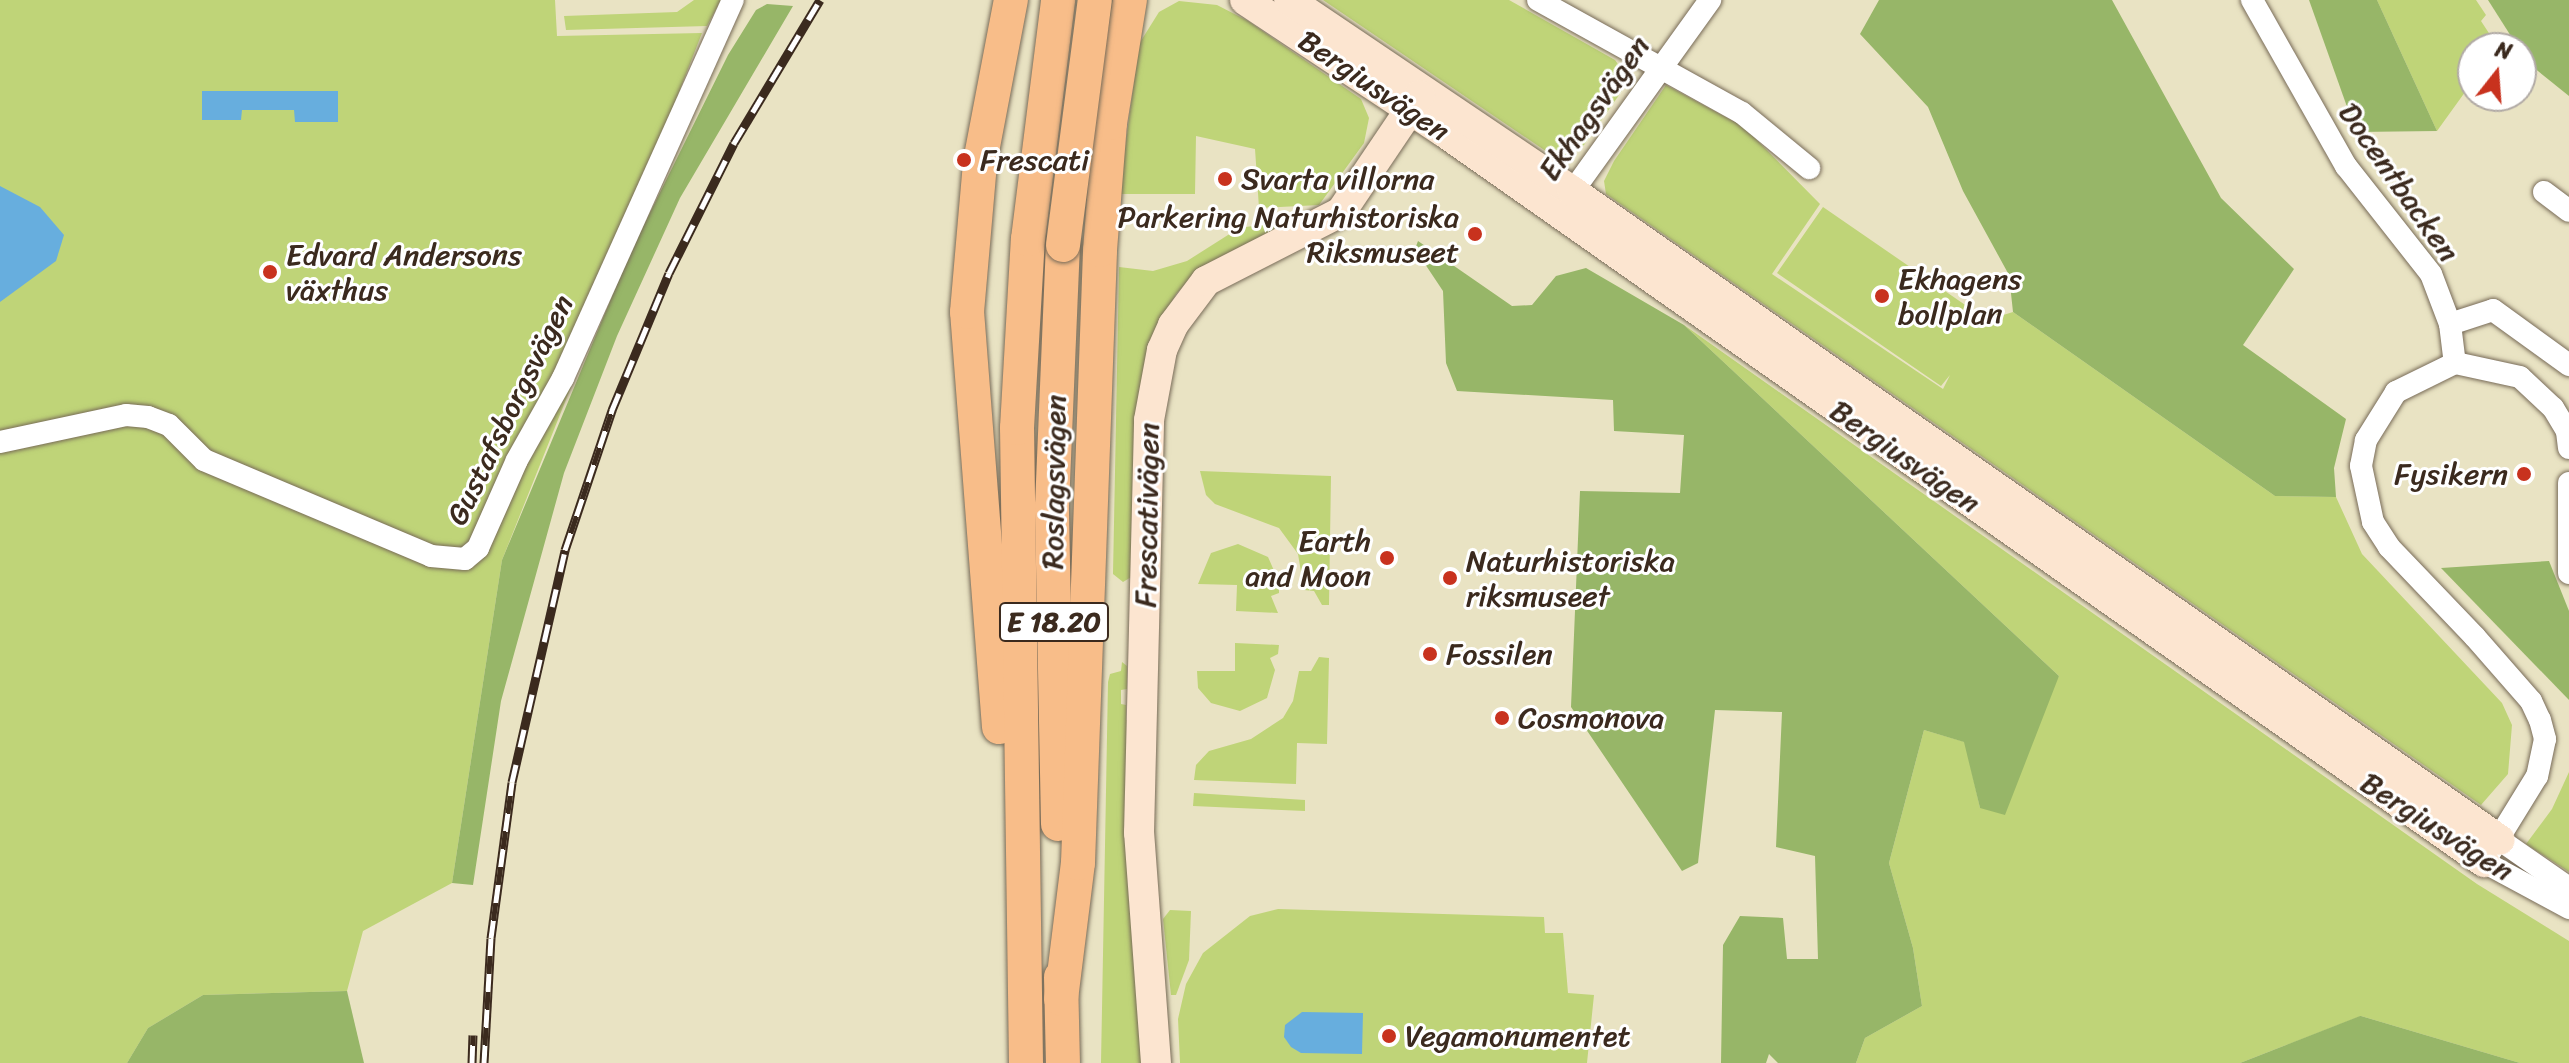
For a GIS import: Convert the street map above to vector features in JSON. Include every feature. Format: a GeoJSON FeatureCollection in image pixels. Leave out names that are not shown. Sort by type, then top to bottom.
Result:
{"type":"FeatureCollection","features":[{"type":"Feature","properties":{"kind":"main road"},"geometry":{"type":"LineString","coordinates":[[1011,0],[980,162],[967,312],[1009,877],[1024,947]]}},
{"type":"Feature","properties":{"kind":"main road","name":"Roslagsvägen"},"geometry":{"type":"LineString","coordinates":[[1026,1063],[1017,428],[1028,239],[1059,0]]}},
{"type":"Feature","properties":{"kind":"main road","name":"Roslagsvägen"},"geometry":{"type":"LineString","coordinates":[[1063,1063],[1052,506],[1063,245],[1095,0]]}},
{"type":"Feature","properties":{"kind":"main road"},"geometry":{"type":"LineString","coordinates":[[1061,999],[1078,863],[1100,250],[1110,123],[1130,0]]}},
{"type":"Feature","properties":{"kind":"street","name":"Gustafsborgsvägen"},"geometry":{"type":"LineString","coordinates":[[0,442],[126,415],[148,417],[169,425],[204,460],[431,556],[465,559],[478,548],[517,460],[563,378],[733,0]]}},
{"type":"Feature","properties":{"kind":"street"},"geometry":{"type":"LineString","coordinates":[[1059,0],[1085,6],[1116,0]]}},
{"type":"Feature","properties":{"kind":"street","name":"Bergiusvägen"},"geometry":{"type":"LineString","coordinates":[[1245,0],[1417,99]]}},
{"type":"Feature","properties":{"kind":"street","name":"Bergiusvägen"},"geometry":{"type":"LineString","coordinates":[[1289,0],[1417,99],[2569,908]]}},
{"type":"Feature","properties":{"kind":"street"},"geometry":{"type":"LineString","coordinates":[[1538,0],[1742,113],[1809,168]]}},
{"type":"Feature","properties":{"kind":"street","name":"Ekhagsvägen"},"geometry":{"type":"LineString","coordinates":[[1565,202],[1659,65],[1710,0]]}},
{"type":"Feature","properties":{"kind":"street","name":"Docentbacken"},"geometry":{"type":"LineString","coordinates":[[2252,0],[2346,166],[2431,274],[2450,324],[2455,363]]}},
{"type":"Feature","properties":{"kind":"street","name":"Frescativägen"},"geometry":{"type":"LineString","coordinates":[[1156,1063],[1139,833],[1153,385],[1173,325],[1206,281],[1341,212],[1417,99]]}},
{"type":"Feature","properties":{"kind":"street"},"geometry":{"type":"LineString","coordinates":[[2544,192],[2569,211]]}},
{"type":"Feature","properties":{"kind":"street"},"geometry":{"type":"LineString","coordinates":[[2450,324],[2493,310],[2569,365]]}},
{"type":"Feature","properties":{"kind":"street"},"geometry":{"type":"LineString","coordinates":[[2492,851],[2524,805],[2543,759],[2540,720],[2506,672],[2389,547],[2373,522],[2361,466],[2366,440],[2396,392],[2455,363],[2520,377],[2553,408],[2567,431],[2569,448]]}},
{"type":"Feature","properties":{"kind":"street"},"geometry":{"type":"LineString","coordinates":[[2569,483],[2569,573]]}},
{"type":"Feature","properties":{"kind":"street","name":"Bergiusvägen"},"geometry":{"type":"LineString","coordinates":[[2492,851],[2569,888]]}},
{"type":"Feature","properties":{"kind":"green space"},"geometry":{"type":"Polygon","coordinates":[[[0,0],[555,0],[557,36],[702,33],[640,192],[564,356],[573,382],[502,560],[452,883],[363,931],[347,991],[203,995],[148,1028],[127,1063],[0,1063],[0,0]]]}},
{"type":"Feature","properties":{"kind":"green space"},"geometry":{"type":"Polygon","coordinates":[[[694,0],[721,0],[707,26],[566,30],[564,16],[677,12],[694,0]]]}},
{"type":"Feature","properties":{"kind":"green space"},"geometry":{"type":"Polygon","coordinates":[[[1323,0],[1509,0],[1615,60],[1626,75],[1624,88],[1584,145],[1565,158],[1553,156],[1323,0]]]}},
{"type":"Feature","properties":{"kind":"green space"},"geometry":{"type":"Polygon","coordinates":[[[1879,0],[2112,0],[2221,198],[2294,269],[2243,345],[2346,419],[2334,468],[2336,497],[2275,496],[2013,312],[2009,275],[1963,191],[1928,107],[1860,34],[1879,0]]]}},
{"type":"Feature","properties":{"kind":"green space"},"geometry":{"type":"Polygon","coordinates":[[[2309,0],[2377,0],[2437,131],[2356,132],[2309,0]]]}},
{"type":"Feature","properties":{"kind":"green space"},"geometry":{"type":"Polygon","coordinates":[[[2377,0],[2476,0],[2486,15],[2481,21],[2488,32],[2457,32],[2457,103],[2437,131],[2377,0]]]}},
{"type":"Feature","properties":{"kind":"green space"},"geometry":{"type":"Polygon","coordinates":[[[2488,0],[2569,0],[2569,96],[2537,70],[2537,32],[2508,32],[2488,0]]]}},
{"type":"Feature","properties":{"kind":"green space"},"geometry":{"type":"Polygon","coordinates":[[[1179,1],[1217,5],[1248,21],[1361,99],[1369,118],[1364,143],[1319,205],[1259,208],[1255,149],[1196,136],[1195,194],[1119,194],[1139,44],[1159,12],[1179,1]]]}},
{"type":"Feature","properties":{"kind":"green space"},"geometry":{"type":"Polygon","coordinates":[[[767,4],[793,6],[680,198],[617,336],[564,473],[501,701],[473,885],[452,883],[502,560],[631,251],[728,55],[756,10],[767,4]]]}},
{"type":"Feature","properties":{"kind":"green space"},"geometry":{"type":"Polygon","coordinates":[[[1666,85],[1744,127],[1820,204],[1772,274],[1943,389],[1950,375],[1941,386],[1777,273],[1823,207],[1987,320],[2013,312],[2275,496],[2336,497],[2362,554],[2502,703],[2512,725],[2508,774],[2481,805],[1606,194],[1604,181],[1614,161],[1666,85]]]}},
{"type":"Feature","properties":{"kind":"green space"},"geometry":{"type":"Polygon","coordinates":[[[1302,219],[1201,267],[1176,294],[1151,343],[1133,576],[1123,582],[1113,574],[1119,267],[1153,271],[1187,261],[1239,228],[1302,219]]]}},
{"type":"Feature","properties":{"kind":"green space"},"geometry":{"type":"Polygon","coordinates":[[[1418,241],[1512,306],[1532,305],[1556,276],[1586,268],[1684,325],[2059,676],[2005,815],[1980,808],[1964,742],[1924,730],[1889,863],[1913,948],[1922,1006],[1865,1038],[1856,1063],[1778,1063],[1769,1054],[1766,1063],[1721,1063],[1723,945],[1740,916],[1783,918],[1787,959],[1818,959],[1815,856],[1776,847],[1782,712],[1715,710],[1698,863],[1682,871],[1571,707],[1580,491],[1680,493],[1684,435],[1614,431],[1613,400],[1457,391],[1446,363],[1443,291],[1415,249],[1418,241]]]}},
{"type":"Feature","properties":{"kind":"green space"},"geometry":{"type":"Polygon","coordinates":[[[1684,325],[2477,884],[2569,941],[2569,1063],[2520,1063],[2361,1016],[2240,1063],[1856,1063],[1865,1038],[1922,1006],[1913,948],[1889,863],[1924,730],[1965,742],[1980,808],[2059,676],[1684,325]]]}},
{"type":"Feature","properties":{"kind":"green space"},"geometry":{"type":"Polygon","coordinates":[[[1200,471],[1331,476],[1329,605],[1322,605],[1314,591],[1304,590],[1298,554],[1279,528],[1215,504],[1206,495],[1200,471]]]}},
{"type":"Feature","properties":{"kind":"green space"},"geometry":{"type":"Polygon","coordinates":[[[1238,544],[1268,557],[1279,582],[1279,593],[1271,596],[1278,613],[1236,611],[1237,585],[1198,584],[1211,553],[1238,544]]]}},
{"type":"Feature","properties":{"kind":"green space"},"geometry":{"type":"Polygon","coordinates":[[[2549,561],[2569,611],[2569,700],[2441,568],[2549,561]]]}},
{"type":"Feature","properties":{"kind":"green space"},"geometry":{"type":"Polygon","coordinates":[[[1235,643],[1279,645],[1278,654],[1270,658],[1275,670],[1267,698],[1240,711],[1211,703],[1198,688],[1197,671],[1235,671],[1235,643]]]}},
{"type":"Feature","properties":{"kind":"green space"},"geometry":{"type":"Polygon","coordinates":[[[1319,657],[1329,658],[1327,744],[1297,743],[1296,784],[1194,780],[1196,765],[1209,751],[1251,739],[1283,718],[1293,701],[1299,671],[1311,671],[1319,657]]]}},
{"type":"Feature","properties":{"kind":"green space"},"geometry":{"type":"Polygon","coordinates":[[[1122,662],[1127,666],[1127,689],[1121,690],[1121,704],[1126,705],[1126,720],[1132,720],[1144,1063],[1101,1063],[1108,682],[1110,674],[1121,671],[1122,662]]]}},
{"type":"Feature","properties":{"kind":"green space"},"geometry":{"type":"Polygon","coordinates":[[[2569,772],[2569,872],[2526,844],[2552,809],[2569,772]]]}},
{"type":"Feature","properties":{"kind":"green space"},"geometry":{"type":"Polygon","coordinates":[[[1194,793],[1305,800],[1305,811],[1193,806],[1194,793]]]}},
{"type":"Feature","properties":{"kind":"green space"},"geometry":{"type":"Polygon","coordinates":[[[1278,909],[1544,917],[1545,933],[1563,933],[1568,993],[1594,995],[1587,1063],[1180,1063],[1178,1019],[1186,984],[1203,953],[1250,916],[1278,909]]]}},
{"type":"Feature","properties":{"kind":"green space"},"geometry":{"type":"Polygon","coordinates":[[[1170,910],[1191,911],[1189,960],[1176,995],[1171,995],[1163,919],[1170,910]]]}},
{"type":"Feature","properties":{"kind":"green space"},"geometry":{"type":"Polygon","coordinates":[[[347,991],[364,1063],[127,1063],[148,1028],[203,995],[347,991]]]}},
{"type":"Feature","properties":{"kind":"green space"},"geometry":{"type":"Polygon","coordinates":[[[2361,1016],[2520,1063],[2240,1063],[2361,1016]]]}},
{"type":"Feature","properties":{"kind":"water"},"geometry":{"type":"Polygon","coordinates":[[[202,91],[338,91],[338,122],[295,122],[294,110],[242,110],[241,120],[202,120],[202,91]]]}},
{"type":"Feature","properties":{"kind":"water"},"geometry":{"type":"Polygon","coordinates":[[[0,186],[40,207],[64,235],[56,261],[0,302],[0,186]]]}},
{"type":"Feature","properties":{"kind":"water"},"geometry":{"type":"Polygon","coordinates":[[[1302,1012],[1363,1013],[1362,1054],[1301,1053],[1291,1047],[1284,1037],[1285,1025],[1302,1012]]]}},
{"type":"Feature","properties":{"kind":"railway"},"geometry":{"type":"LineString","coordinates":[[484,1063],[491,938],[512,782],[565,550],[612,410],[669,273],[734,143],[820,0]]}},
{"type":"Feature","properties":{"kind":"railway"},"geometry":{"type":"LineString","coordinates":[[472,1063],[473,1035]]}},
{"type":"Feature","properties":{"kind":"place","name":"Frescati"},"geometry":{"type":"Point","coordinates":[964,160]}},
{"type":"Feature","properties":{"kind":"place","name":"Svarta villorna"},"geometry":{"type":"Point","coordinates":[1225,179]}},
{"type":"Feature","properties":{"kind":"place","name":"Parkering Naturhistoriska Riksmuseet"},"geometry":{"type":"Point","coordinates":[1475,234]}},
{"type":"Feature","properties":{"kind":"place","name":"Edvard Andersons växthus"},"geometry":{"type":"Point","coordinates":[270,272]}},
{"type":"Feature","properties":{"kind":"place","name":"Ekhagens bollplan"},"geometry":{"type":"Point","coordinates":[1882,296]}},
{"type":"Feature","properties":{"kind":"place","name":"Fysikern"},"geometry":{"type":"Point","coordinates":[2524,474]}},
{"type":"Feature","properties":{"kind":"place","name":"Earth and Moon"},"geometry":{"type":"Point","coordinates":[1387,558]}},
{"type":"Feature","properties":{"kind":"place","name":"Naturhistoriska riksmuseet"},"geometry":{"type":"Point","coordinates":[1450,578]}},
{"type":"Feature","properties":{"kind":"place","name":"Fossilen"},"geometry":{"type":"Point","coordinates":[1430,654]}},
{"type":"Feature","properties":{"kind":"place","name":"Cosmonova"},"geometry":{"type":"Point","coordinates":[1502,718]}},
{"type":"Feature","properties":{"kind":"place","name":"Vegamonumentet"},"geometry":{"type":"Point","coordinates":[1389,1036]}}]}
